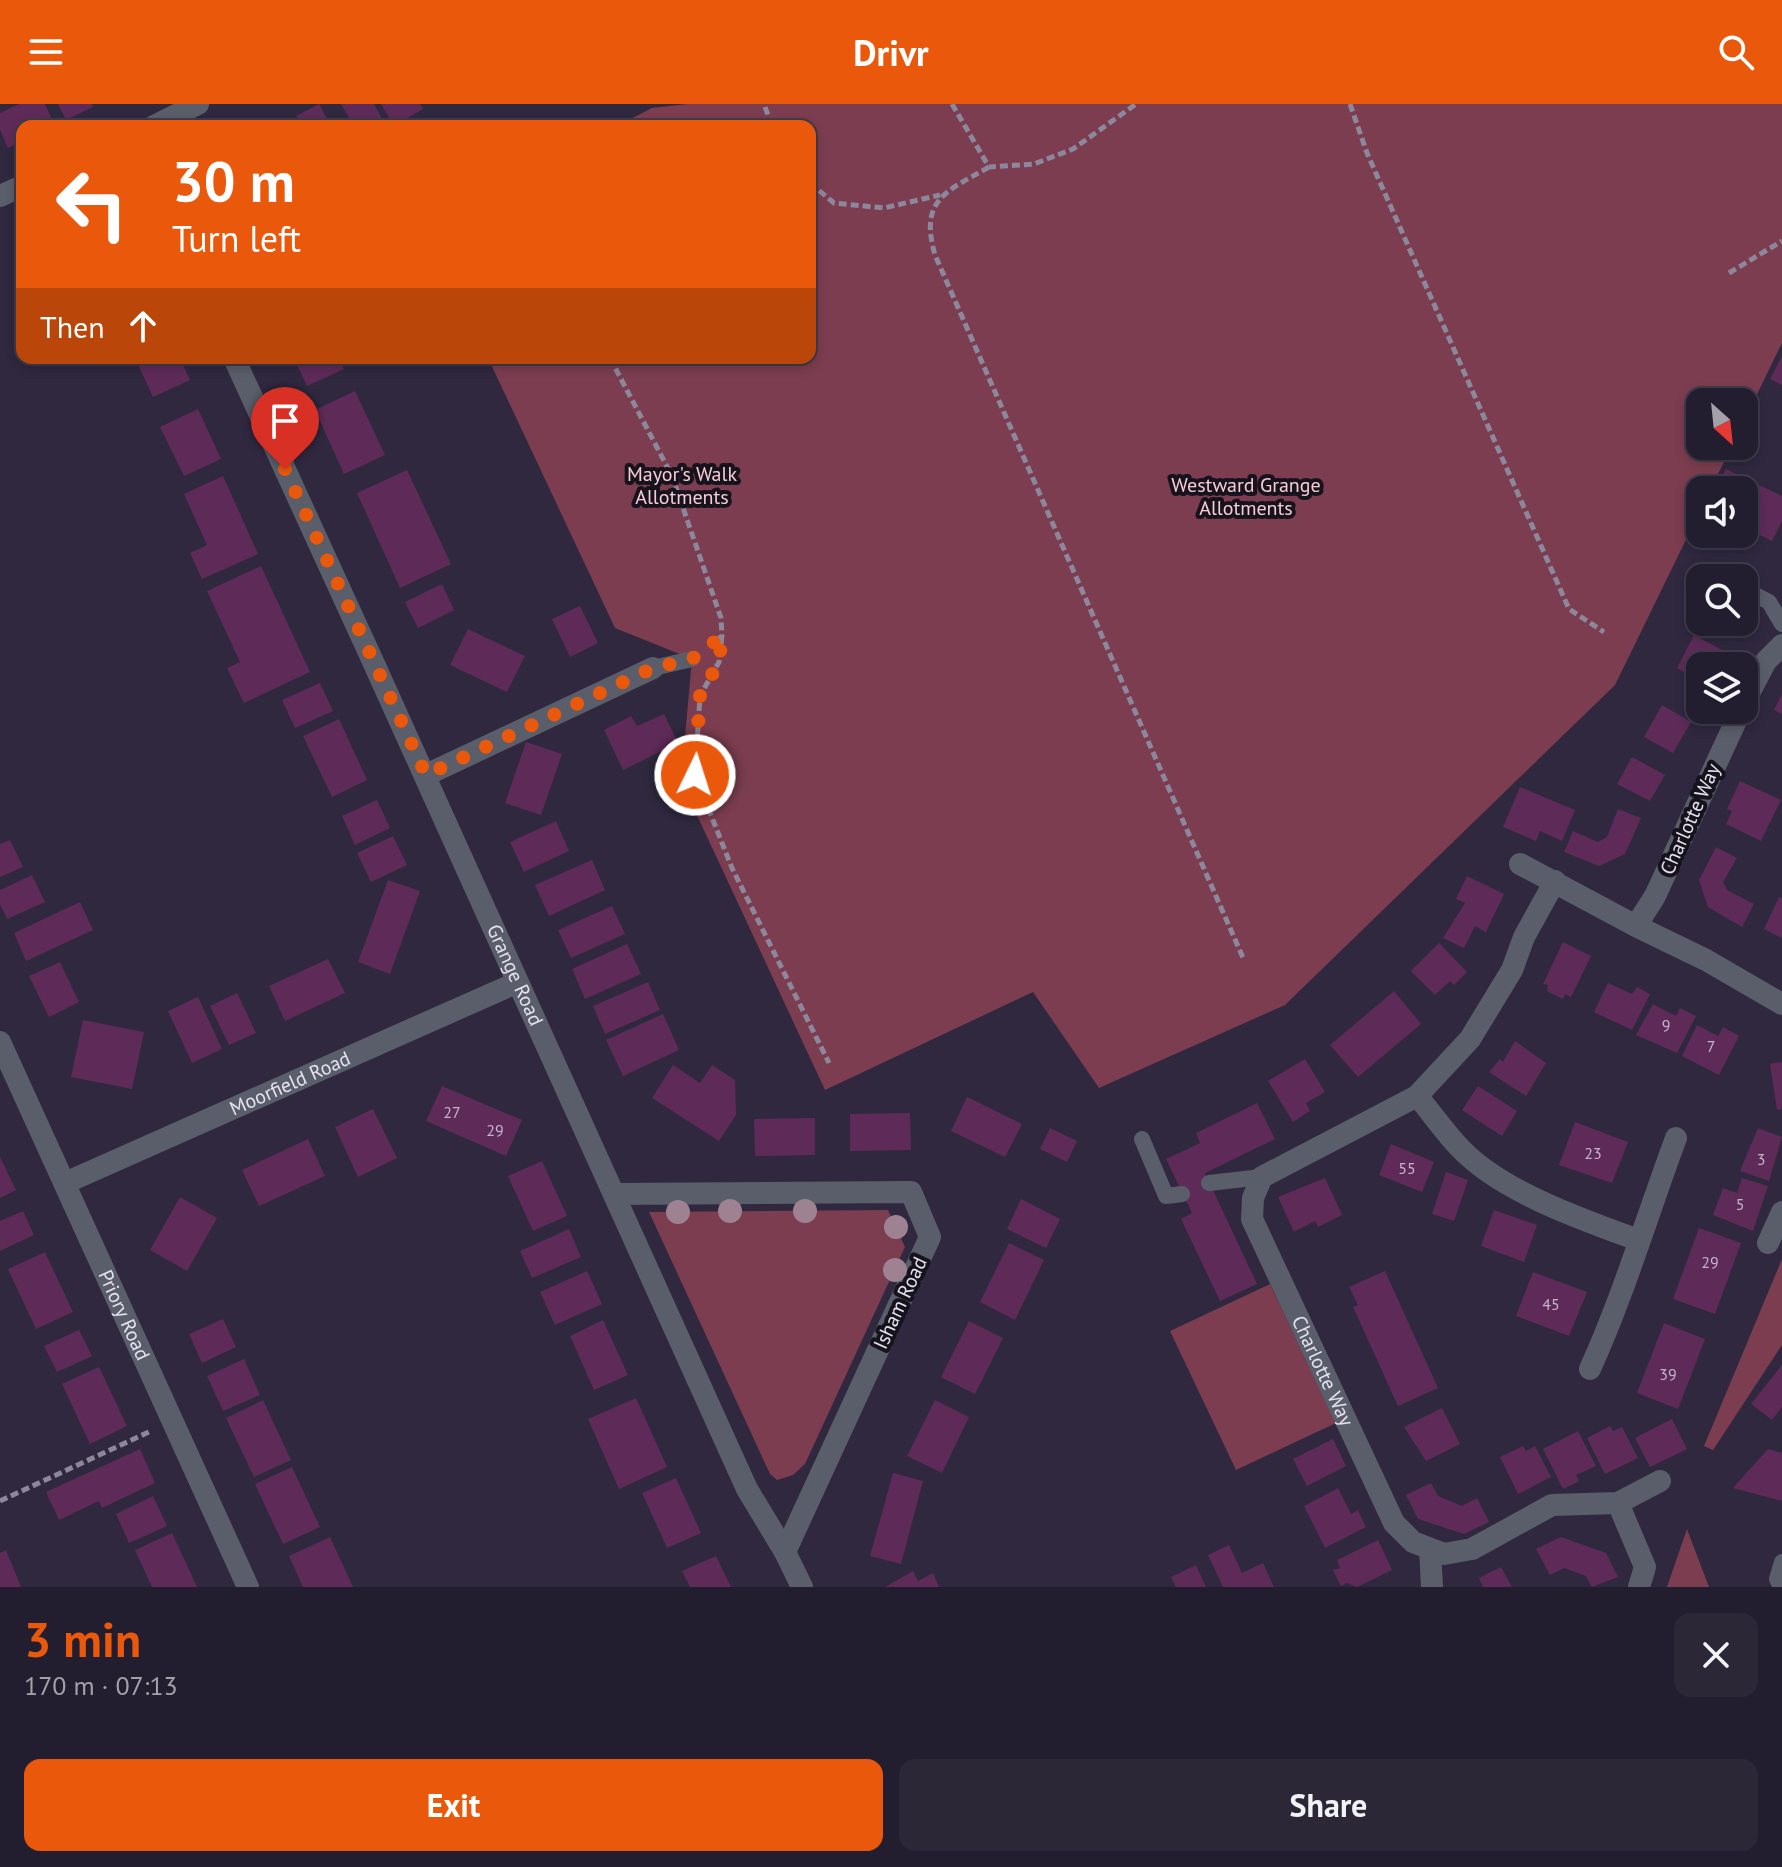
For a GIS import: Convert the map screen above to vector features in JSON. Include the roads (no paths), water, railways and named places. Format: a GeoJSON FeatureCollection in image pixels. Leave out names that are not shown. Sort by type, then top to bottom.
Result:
{"type":"FeatureCollection","features":[{"type":"Feature","properties":{"kind":"street"},"geometry":{"type":"LineString","coordinates":[[166,120],[198,104]]}},
{"type":"Feature","properties":{"kind":"street","name":"Grange Road"},"geometry":{"type":"LineString","coordinates":[[237,364],[426,775],[516,983],[747,1489],[802,1587]]}},
{"type":"Feature","properties":{"kind":"street"},"geometry":{"type":"LineString","coordinates":[[1758,676],[1766,661],[1782,645]]}},
{"type":"Feature","properties":{"kind":"street"},"geometry":{"type":"LineString","coordinates":[[426,775],[653,668]]}},
{"type":"Feature","properties":{"kind":"street","name":"Charlotte Way"},"geometry":{"type":"LineString","coordinates":[[1636,926],[1655,896],[1735,724]]}},
{"type":"Feature","properties":{"kind":"street"},"geometry":{"type":"LineString","coordinates":[[1520,864],[1706,960],[1782,1004]]}},
{"type":"Feature","properties":{"kind":"street"},"geometry":{"type":"LineString","coordinates":[[1262,1177],[1417,1096],[1470,1039],[1512,970],[1524,937],[1555,881]]}},
{"type":"Feature","properties":{"kind":"street","name":"Moorfield Road"},"geometry":{"type":"LineString","coordinates":[[65,1183],[516,983]]}},
{"type":"Feature","properties":{"kind":"street","name":"Priory Road"},"geometry":{"type":"LineString","coordinates":[[0,1042],[248,1587]]}},
{"type":"Feature","properties":{"kind":"street"},"geometry":{"type":"LineString","coordinates":[[1417,1096],[1462,1150],[1488,1172],[1526,1193],[1638,1240]]}},
{"type":"Feature","properties":{"kind":"street"},"geometry":{"type":"LineString","coordinates":[[1590,1369],[1619,1305],[1638,1240],[1676,1138]]}},
{"type":"Feature","properties":{"kind":"street","name":"Charlotte Way"},"geometry":{"type":"LineString","coordinates":[[1262,1177],[1253,1198],[1252,1219],[1394,1523],[1413,1542],[1430,1549]]}},
{"type":"Feature","properties":{"kind":"street","name":"Isham Road"},"geometry":{"type":"LineString","coordinates":[[614,1194],[911,1192],[930,1237],[785,1552]]}},
{"type":"Feature","properties":{"kind":"street"},"geometry":{"type":"LineString","coordinates":[[1768,1243],[1782,1212]]}},
{"type":"Feature","properties":{"kind":"street"},"geometry":{"type":"LineString","coordinates":[[1432,1587],[1430,1549],[1444,1554],[1472,1549],[1552,1505],[1618,1503],[1660,1481]]}},
{"type":"Feature","properties":{"kind":"street"},"geometry":{"type":"LineString","coordinates":[[1618,1503],[1645,1567],[1639,1587]]}},
{"type":"Feature","properties":{"kind":"lane"},"geometry":{"type":"LineString","coordinates":[[1758,596],[1769,602],[1782,624]]}},
{"type":"Feature","properties":{"kind":"lane"},"geometry":{"type":"LineString","coordinates":[[653,668],[692,659]]}},
{"type":"Feature","properties":{"kind":"lane"},"geometry":{"type":"LineString","coordinates":[[1142,1139],[1166,1196],[1182,1194]]}},
{"type":"Feature","properties":{"kind":"lane"},"geometry":{"type":"LineString","coordinates":[[1209,1183],[1262,1177]]}},
{"type":"Feature","properties":{"kind":"lane"},"geometry":{"type":"LineString","coordinates":[[1781,1587],[1777,1579],[1782,1562]]}},
{"type":"Feature","properties":{"kind":"park label","name":"Mayor's Walk Allotments"},"geometry":{"type":"Point","coordinates":[682,486]}},
{"type":"Feature","properties":{"kind":"park label","name":"Westward Grange Allotments"},"geometry":{"type":"Point","coordinates":[1246,496]}}]}
